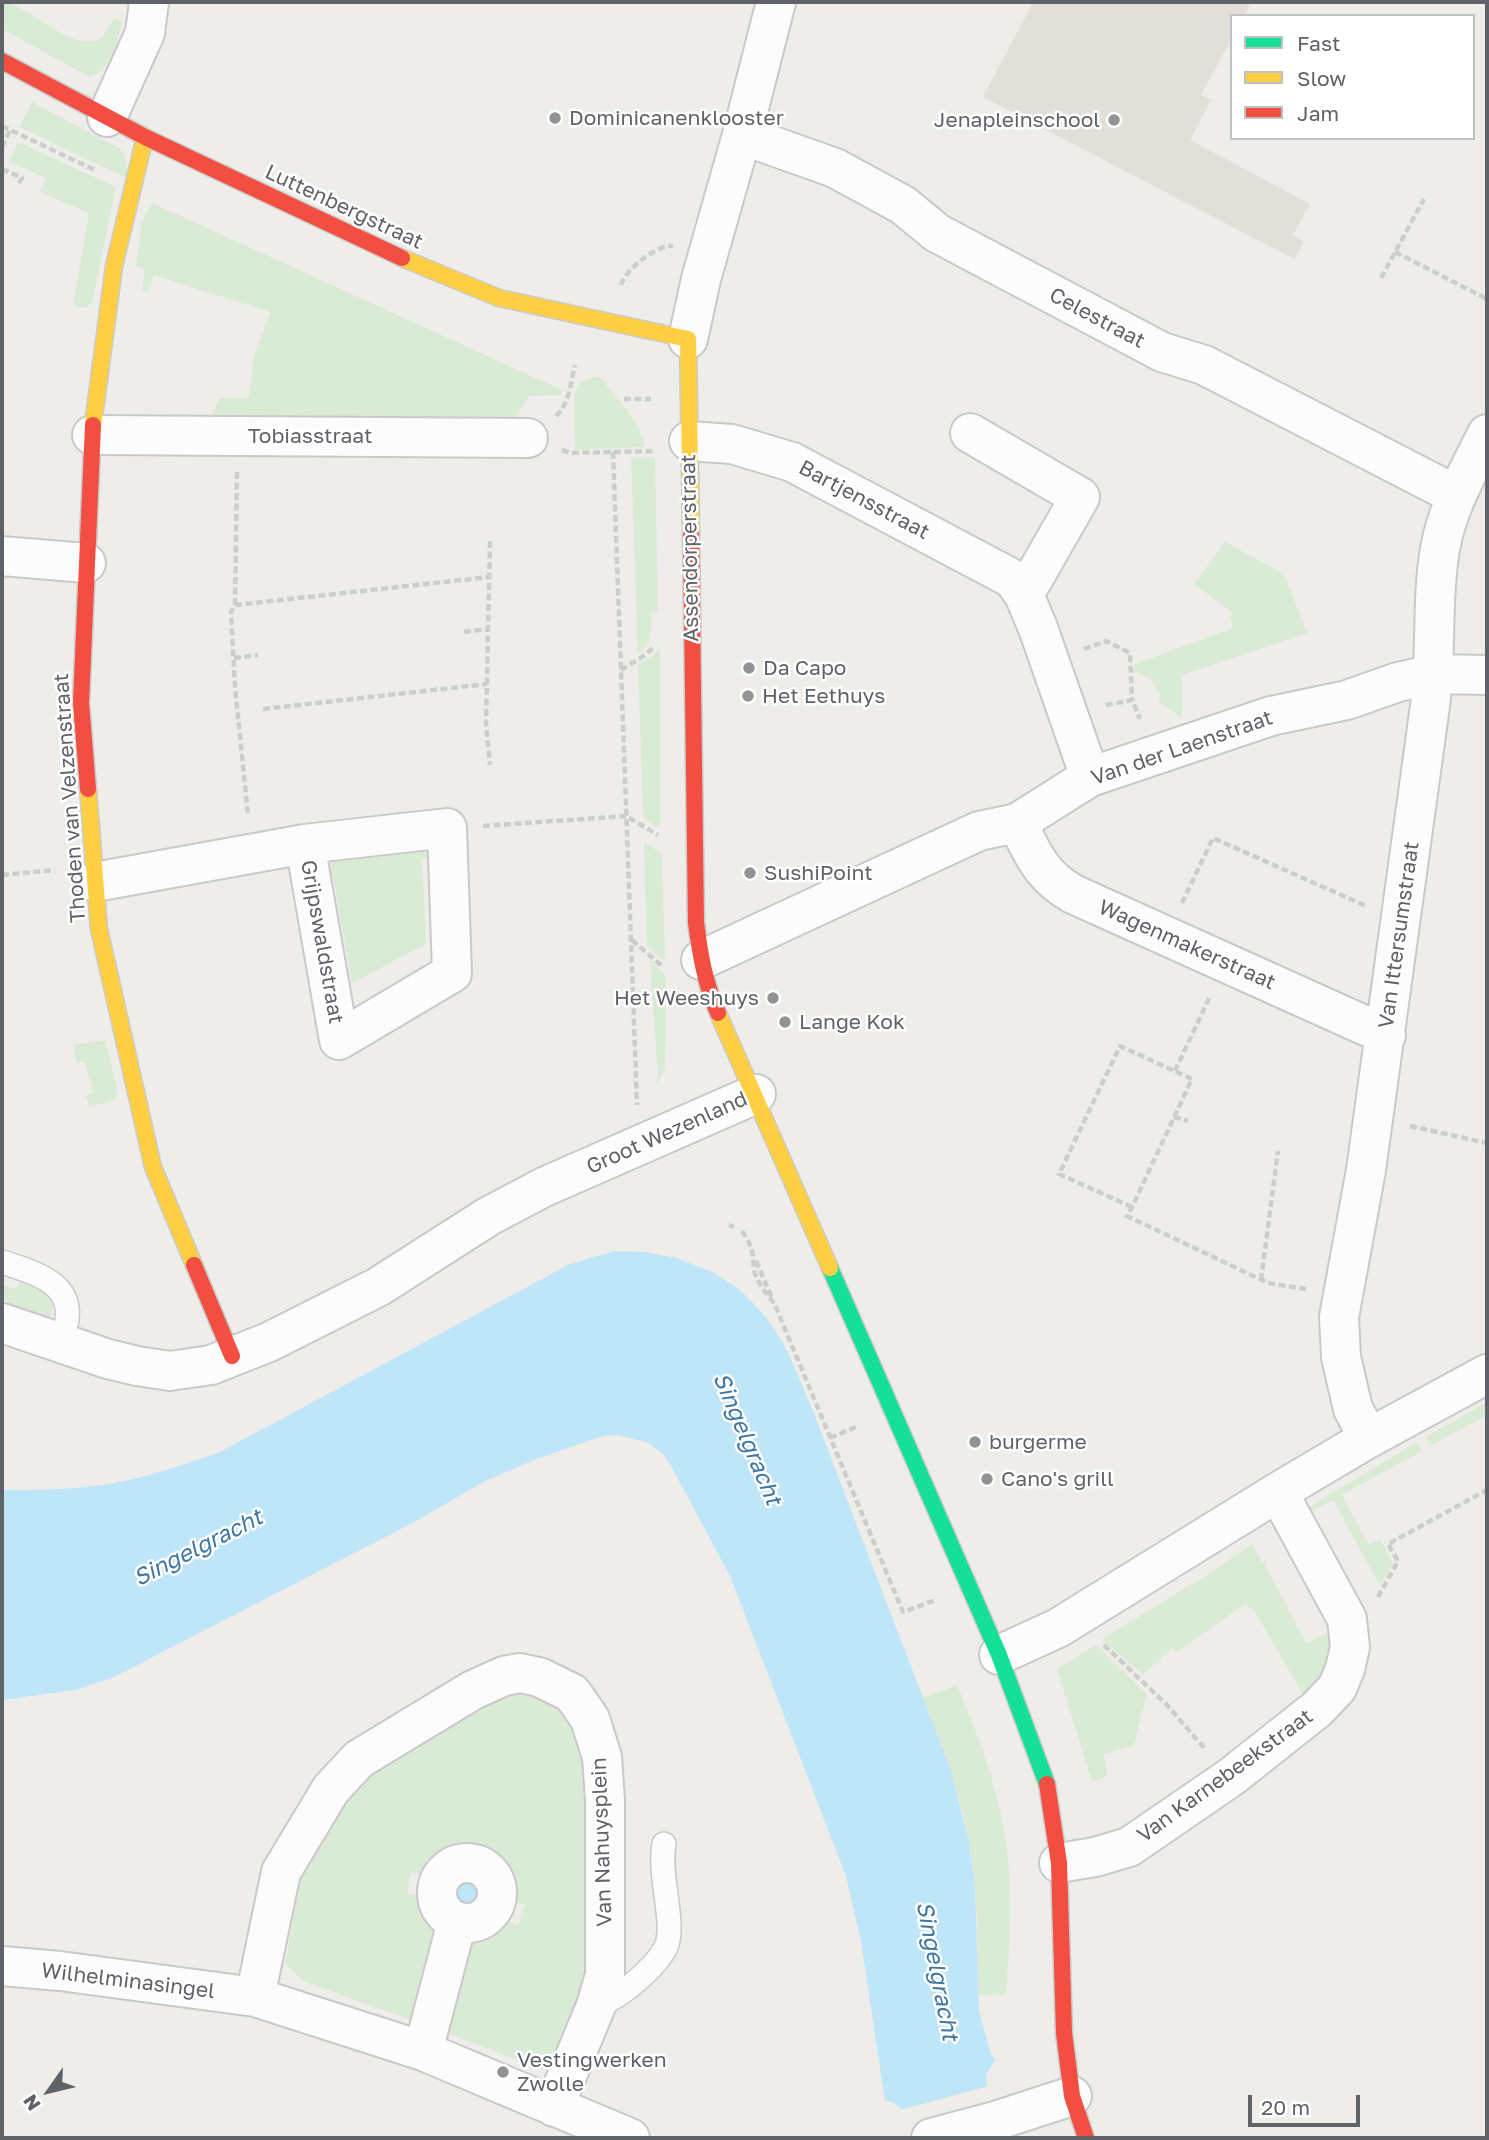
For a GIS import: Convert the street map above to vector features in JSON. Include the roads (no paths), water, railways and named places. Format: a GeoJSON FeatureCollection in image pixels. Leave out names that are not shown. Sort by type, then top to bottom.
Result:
{"type":"FeatureCollection","features":[{"type":"Feature","properties":{"kind":"main road","name":"Luttenbergstraat"},"geometry":{"type":"LineString","coordinates":[[2,61],[145,137],[437,274],[499,298],[688,339]]}},
{"type":"Feature","properties":{"kind":"main road","name":"Thoden van Velzenstraat"},"geometry":{"type":"LineString","coordinates":[[145,137],[114,266],[92,435],[81,703],[99,929],[153,1167],[232,1356]]}},
{"type":"Feature","properties":{"kind":"main road","name":"Assendorperstraat"},"geometry":{"type":"LineString","coordinates":[[688,339],[674,446],[696,922],[701,960],[710,994],[756,1094]]}},
{"type":"Feature","properties":{"kind":"main road","name":"Groot Wezenland"},"geometry":{"type":"LineString","coordinates":[[756,1094],[999,1655],[1047,1784],[1059,1863],[1064,2033],[1072,2096],[1086,2138]]}},
{"type":"Feature","properties":{"kind":"street"},"geometry":{"type":"LineString","coordinates":[[107,117],[145,33],[149,2]]}},
{"type":"Feature","properties":{"kind":"street","name":"Assendorperstraat"},"geometry":{"type":"LineString","coordinates":[[688,339],[701,279],[776,2]]}},
{"type":"Feature","properties":{"kind":"street","name":"Celestraat"},"geometry":{"type":"LineString","coordinates":[[742,135],[835,169],[902,205],[937,233],[1162,352],[1204,365],[1456,495]]}},
{"type":"Feature","properties":{"kind":"street"},"geometry":{"type":"LineString","coordinates":[[970,433],[1080,497],[1024,595]]}},
{"type":"Feature","properties":{"kind":"street","name":"Van Ittersumstraat"},"geometry":{"type":"LineString","coordinates":[[1369,1438],[1353,1409],[1341,1357],[1339,1317],[1366,1170],[1386,1035],[1434,674],[1435,580],[1440,545],[1456,495],[1487,433]]}},
{"type":"Feature","properties":{"kind":"street","name":"Tobiasstraat"},"geometry":{"type":"LineString","coordinates":[[92,435],[528,438]]}},
{"type":"Feature","properties":{"kind":"street","name":"Bartjensstraat"},"geometry":{"type":"LineString","coordinates":[[674,446],[732,444],[792,462],[1013,579],[1024,595],[1090,777]]}},
{"type":"Feature","properties":{"kind":"street"},"geometry":{"type":"LineString","coordinates":[[2,556],[86,563]]}},
{"type":"Feature","properties":{"kind":"street","name":"Van der Laenstraat"},"geometry":{"type":"LineString","coordinates":[[701,960],[979,831],[1017,823],[1090,777],[1271,716],[1347,700],[1398,682],[1434,674],[1487,675]]}},
{"type":"Feature","properties":{"kind":"street","name":"Wagenmakerstraat"},"geometry":{"type":"LineString","coordinates":[[1017,823],[1042,870],[1055,884],[1386,1035]]}},
{"type":"Feature","properties":{"kind":"street","name":"Grijpswaldstraat"},"geometry":{"type":"LineString","coordinates":[[95,873],[251,854],[305,844],[447,828],[452,973],[339,1040],[305,844]]}},
{"type":"Feature","properties":{"kind":"street","name":"Groot Wezenland"},"geometry":{"type":"LineString","coordinates":[[2,1323],[108,1359],[137,1366],[170,1371],[211,1365],[269,1342],[378,1287],[489,1216],[544,1187],[756,1094]]}},
{"type":"Feature","properties":{"kind":"street"},"geometry":{"type":"LineString","coordinates":[[999,1655],[1058,1628],[1369,1438],[1487,1374]]}},
{"type":"Feature","properties":{"kind":"street","name":"Van Karnebeekstraat"},"geometry":{"type":"LineString","coordinates":[[1059,1863],[1095,1857],[1129,1847],[1231,1777],[1317,1709],[1337,1688],[1350,1647],[1347,1619],[1278,1492]]}},
{"type":"Feature","properties":{"kind":"street","name":"Van Nahuysplein"},"geometry":{"type":"LineString","coordinates":[[255,1997],[281,1872],[331,1789],[359,1759],[473,1690],[504,1676],[520,1673],[539,1677],[572,1693],[590,1719],[601,1757],[605,1800],[605,1975],[596,2006],[554,2107]]}},
{"type":"Feature","properties":{"kind":"street"},"geometry":{"type":"LineString","coordinates":[[423,2051],[457,1922]]}},
{"type":"Feature","properties":{"kind":"street","name":"Wilhelminasingel"},"geometry":{"type":"LineString","coordinates":[[2,1966],[255,1997]]}},
{"type":"Feature","properties":{"kind":"street"},"geometry":{"type":"LineString","coordinates":[[255,1997],[423,2051],[630,2138]]}},
{"type":"Feature","properties":{"kind":"street"},"geometry":{"type":"LineString","coordinates":[[931,2138],[1072,2096]]}},
{"type":"Feature","properties":{"kind":"lane"},"geometry":{"type":"LineString","coordinates":[[2,1262],[48,1279],[62,1291],[69,1306],[67,1326],[60,1343]]}},
{"type":"Feature","properties":{"kind":"lane"},"geometry":{"type":"LineString","coordinates":[[596,2006],[607,2002],[636,1982],[654,1966],[667,1946],[669,1922],[663,1880],[664,1844]]}},
{"type":"Feature","properties":{"kind":"water","name":"Singelgracht"},"geometry":{"type":"Polygon","coordinates":[[[615,1251],[646,1252],[677,1258],[714,1273],[739,1289],[771,1324],[787,1350],[813,1411],[950,1768],[969,1841],[975,1886],[979,2011],[991,2055],[995,2059],[986,2075],[987,2086],[910,2138],[900,2109],[885,2101],[861,1941],[846,1876],[730,1576],[670,1464],[663,1454],[647,1442],[616,1435],[603,1436],[536,1459],[483,1482],[416,1521],[114,1677],[75,1690],[2,1700],[2,1490],[60,1489],[110,1484],[220,1452],[570,1264],[615,1251]]]}},
{"type":"Feature","properties":{"kind":"water"},"geometry":{"type":"Polygon","coordinates":[[[459,1874],[482,1881],[483,1890],[478,1896],[480,1904],[478,1909],[472,1912],[449,1904],[448,1896],[454,1890],[452,1882],[459,1874]]]}},
{"type":"Feature","properties":{"kind":"place","name":"Dominicanenklooster"},"geometry":{"type":"Point","coordinates":[555,118]}},
{"type":"Feature","properties":{"kind":"place","name":"Jenapleinschool"},"geometry":{"type":"Point","coordinates":[1114,120]}},
{"type":"Feature","properties":{"kind":"place","name":"Da Capo"},"geometry":{"type":"Point","coordinates":[749,668]}},
{"type":"Feature","properties":{"kind":"place","name":"Het Eethuys"},"geometry":{"type":"Point","coordinates":[748,696]}},
{"type":"Feature","properties":{"kind":"place","name":"SushiPoint"},"geometry":{"type":"Point","coordinates":[750,873]}},
{"type":"Feature","properties":{"kind":"place","name":"Het Weeshuys"},"geometry":{"type":"Point","coordinates":[773,998]}},
{"type":"Feature","properties":{"kind":"place","name":"Lange Kok"},"geometry":{"type":"Point","coordinates":[785,1022]}},
{"type":"Feature","properties":{"kind":"place","name":"burgerme"},"geometry":{"type":"Point","coordinates":[975,1442]}},
{"type":"Feature","properties":{"kind":"place","name":"Cano's grill"},"geometry":{"type":"Point","coordinates":[987,1479]}},
{"type":"Feature","properties":{"kind":"place","name":"Vestingwerken Zwolle"},"geometry":{"type":"Point","coordinates":[503,2072]}}]}
